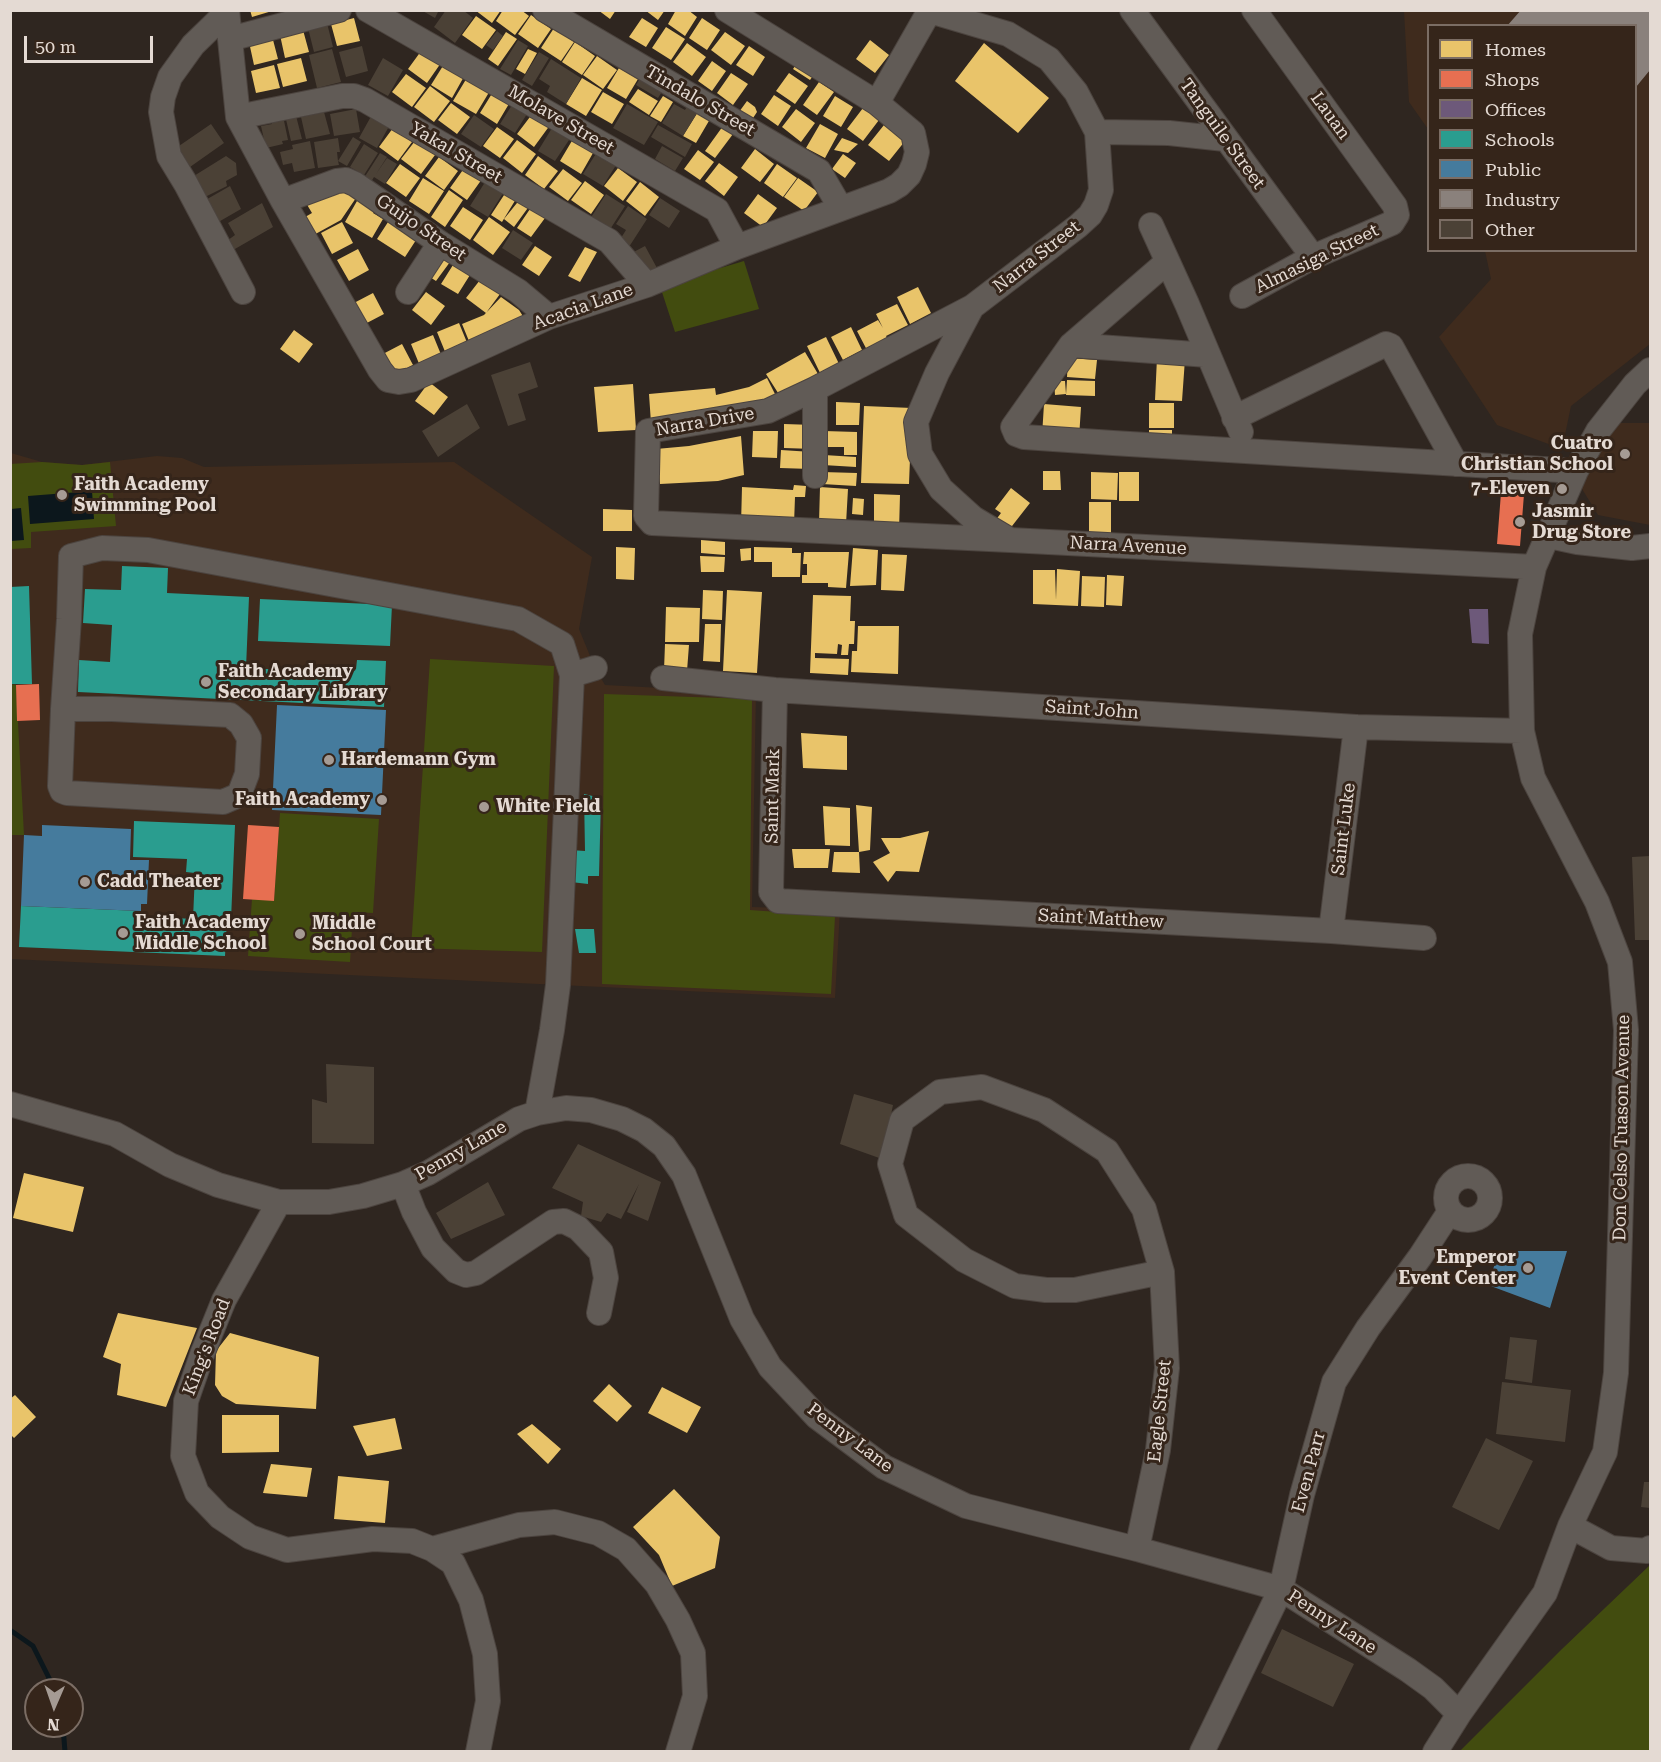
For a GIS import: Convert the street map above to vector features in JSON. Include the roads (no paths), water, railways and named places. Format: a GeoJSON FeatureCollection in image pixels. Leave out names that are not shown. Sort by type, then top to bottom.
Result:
{"type":"FeatureCollection","features":[{"type":"Feature","properties":{"kind":"street"},"geometry":{"type":"LineString","coordinates":[[230,39],[339,10]]}},
{"type":"Feature","properties":{"kind":"street","name":"Molave Street"},"geometry":{"type":"LineString","coordinates":[[368,10],[717,210],[737,247]]}},
{"type":"Feature","properties":{"kind":"street","name":"Tindalo Street"},"geometry":{"type":"LineString","coordinates":[[545,10],[819,171],[840,207]]}},
{"type":"Feature","properties":{"kind":"street","name":"Acacia Lane"},"geometry":{"type":"LineString","coordinates":[[227,11],[238,117],[283,201],[380,370],[388,380],[399,382],[411,380],[549,317],[647,285],[737,247],[899,185],[909,175],[917,152],[913,133],[877,103],[728,10]]}},
{"type":"Feature","properties":{"kind":"street","name":"Tanguile Street"},"geometry":{"type":"LineString","coordinates":[[1132,10],[1313,257]]}},
{"type":"Feature","properties":{"kind":"street","name":"Lauan"},"geometry":{"type":"LineString","coordinates":[[1254,10],[1395,206],[1397,215],[1392,223]]}},
{"type":"Feature","properties":{"kind":"street"},"geometry":{"type":"LineString","coordinates":[[227,11],[193,45],[170,77],[161,112],[169,156],[243,292]]}},
{"type":"Feature","properties":{"kind":"street"},"geometry":{"type":"LineString","coordinates":[[877,103],[930,11]]}},
{"type":"Feature","properties":{"kind":"street","name":"Narra Street"},"geometry":{"type":"LineString","coordinates":[[930,11],[1008,34],[1049,59],[1076,92],[1096,132],[1101,190],[1090,214],[972,307]]}},
{"type":"Feature","properties":{"kind":"street","name":"Yakal Street"},"geometry":{"type":"LineString","coordinates":[[238,117],[342,96],[354,96],[365,100],[609,241],[647,285]]}},
{"type":"Feature","properties":{"kind":"street"},"geometry":{"type":"LineString","coordinates":[[1096,132],[1169,133],[1225,139]]}},
{"type":"Feature","properties":{"kind":"street","name":"Guijo Street"},"geometry":{"type":"LineString","coordinates":[[283,201],[337,181],[346,180],[440,243],[518,291],[549,317]]}},
{"type":"Feature","properties":{"kind":"street","name":"Almasiga Street"},"geometry":{"type":"LineString","coordinates":[[1242,296],[1313,257],[1392,223]]}},
{"type":"Feature","properties":{"kind":"street"},"geometry":{"type":"LineString","coordinates":[[1151,225],[1248,451]]}},
{"type":"Feature","properties":{"kind":"street"},"geometry":{"type":"LineString","coordinates":[[408,292],[440,243]]}},
{"type":"Feature","properties":{"kind":"street"},"geometry":{"type":"LineString","coordinates":[[1167,262],[1071,345],[1013,427],[1016,434],[1024,437],[1576,471]]}},
{"type":"Feature","properties":{"kind":"street","name":"Narra Drive"},"geometry":{"type":"LineString","coordinates":[[972,307],[768,411],[648,431],[646,516],[652,523],[1010,540]]}},
{"type":"Feature","properties":{"kind":"street","name":"Narra Avenue"},"geometry":{"type":"LineString","coordinates":[[972,307],[937,374],[916,422],[920,454],[941,489],[973,519],[1010,540],[1534,567]]}},
{"type":"Feature","properties":{"kind":"street"},"geometry":{"type":"LineString","coordinates":[[1234,418],[1386,344],[1391,346],[1456,464]]}},
{"type":"Feature","properties":{"kind":"street"},"geometry":{"type":"LineString","coordinates":[[1071,345],[1208,355]]}},
{"type":"Feature","properties":{"kind":"street","name":"Don Celso Tuason Avenue"},"geometry":{"type":"LineString","coordinates":[[1435,1752],[1459,1714],[1545,1593],[1570,1526],[1605,1452],[1616,1372],[1626,1030],[1620,962],[1597,902],[1533,778],[1522,731],[1520,634],[1534,567],[1576,471],[1598,431],[1635,384],[1650,370]]}},
{"type":"Feature","properties":{"kind":"street"},"geometry":{"type":"LineString","coordinates":[[814,389],[815,476]]}},
{"type":"Feature","properties":{"kind":"street"},"geometry":{"type":"LineString","coordinates":[[1549,536],[1577,542],[1632,548],[1650,546]]}},
{"type":"Feature","properties":{"kind":"street"},"geometry":{"type":"LineString","coordinates":[[63,709],[230,715],[241,724],[249,738],[247,774],[239,795],[223,802],[67,794],[62,791],[60,786],[63,709],[71,556],[102,548],[148,550],[518,619],[562,644],[584,672],[558,985],[537,1113]]}},
{"type":"Feature","properties":{"kind":"street","name":"Saint John"},"geometry":{"type":"LineString","coordinates":[[663,678],[776,690],[1356,727],[1522,731]]}},
{"type":"Feature","properties":{"kind":"street","name":"Saint Mark"},"geometry":{"type":"LineString","coordinates":[[776,690],[771,891],[777,901]]}},
{"type":"Feature","properties":{"kind":"street","name":"Saint Luke"},"geometry":{"type":"LineString","coordinates":[[1331,931],[1356,727]]}},
{"type":"Feature","properties":{"kind":"street","name":"Saint Matthew"},"geometry":{"type":"LineString","coordinates":[[777,901],[1331,931],[1424,939]]}},
{"type":"Feature","properties":{"kind":"street","name":"Eagle Street"},"geometry":{"type":"LineString","coordinates":[[1137,1549],[1158,1450],[1167,1368],[1162,1272],[1144,1209],[1107,1151],[1044,1110],[982,1087],[940,1092],[902,1120],[890,1164],[906,1215],[964,1260],[1015,1286],[1046,1290],[1075,1290],[1162,1272]]}},
{"type":"Feature","properties":{"kind":"street","name":"Penny Lane"},"geometry":{"type":"LineString","coordinates":[[10,1104],[115,1134],[170,1165],[218,1185],[279,1202],[329,1202],[363,1196],[402,1184],[428,1173],[519,1119],[537,1113],[567,1108],[591,1110],[622,1119],[644,1130],[664,1146],[684,1175],[742,1319],[770,1367],[817,1417],[884,1467],[966,1506],[1137,1549],[1281,1589],[1408,1670],[1433,1688],[1459,1714]]}},
{"type":"Feature","properties":{"kind":"street","name":"Penny Lane"},"geometry":{"type":"LineString","coordinates":[[402,1184],[433,1248],[456,1271],[466,1275],[476,1273],[553,1222],[564,1221],[578,1228],[601,1252],[606,1278],[599,1313]]}},
{"type":"Feature","properties":{"kind":"street","name":"King's Road"},"geometry":{"type":"LineString","coordinates":[[279,1202],[224,1300],[186,1401],[183,1456],[196,1493],[220,1517],[250,1537],[287,1550],[373,1539],[412,1541],[432,1549],[453,1563],[471,1600],[485,1654],[488,1701],[478,1752]]}},
{"type":"Feature","properties":{"kind":"street","name":"Even Parr"},"geometry":{"type":"LineString","coordinates":[[1202,1752],[1281,1589],[1302,1494],[1334,1382],[1368,1328],[1420,1257],[1450,1211]]}},
{"type":"Feature","properties":{"kind":"street"},"geometry":{"type":"LineString","coordinates":[[432,1549],[519,1525],[555,1522],[598,1533],[626,1549],[657,1584],[678,1620],[693,1653],[695,1696],[678,1752]]}},
{"type":"Feature","properties":{"kind":"street"},"geometry":{"type":"LineString","coordinates":[[1570,1526],[1611,1548],[1647,1551],[1650,1548]]}},
{"type":"Feature","properties":{"kind":"waterway"},"geometry":{"type":"LineString","coordinates":[[10,1630],[33,1646],[49,1678]]}},
{"type":"Feature","properties":{"kind":"waterway"},"geometry":{"type":"LineString","coordinates":[[64,1738],[65,1752]]}},
{"type":"Feature","properties":{"kind":"place","name":"Cuatro Christian School"},"geometry":{"type":"Point","coordinates":[1625,454]}},
{"type":"Feature","properties":{"kind":"place","name":"7-Eleven"},"geometry":{"type":"Point","coordinates":[1562,489]}},
{"type":"Feature","properties":{"kind":"place","name":"Faith Academy Swimming Pool"},"geometry":{"type":"Point","coordinates":[62,495]}},
{"type":"Feature","properties":{"kind":"place","name":"Jasmir Drug Store"},"geometry":{"type":"Point","coordinates":[1520,522]}},
{"type":"Feature","properties":{"kind":"place","name":"Faith Academy Secondary Library"},"geometry":{"type":"Point","coordinates":[206,682]}},
{"type":"Feature","properties":{"kind":"place","name":"Hardemann Gym"},"geometry":{"type":"Point","coordinates":[329,760]}},
{"type":"Feature","properties":{"kind":"place","name":"Faith Academy"},"geometry":{"type":"Point","coordinates":[382,800]}},
{"type":"Feature","properties":{"kind":"place","name":"White Field"},"geometry":{"type":"Point","coordinates":[484,807]}},
{"type":"Feature","properties":{"kind":"place","name":"Cadd Theater"},"geometry":{"type":"Point","coordinates":[85,882]}},
{"type":"Feature","properties":{"kind":"place","name":"Faith Academy Middle School"},"geometry":{"type":"Point","coordinates":[123,933]}},
{"type":"Feature","properties":{"kind":"place","name":"Middle School Court"},"geometry":{"type":"Point","coordinates":[300,934]}},
{"type":"Feature","properties":{"kind":"place","name":"Emperor Event Center"},"geometry":{"type":"Point","coordinates":[1528,1268]}}]}
